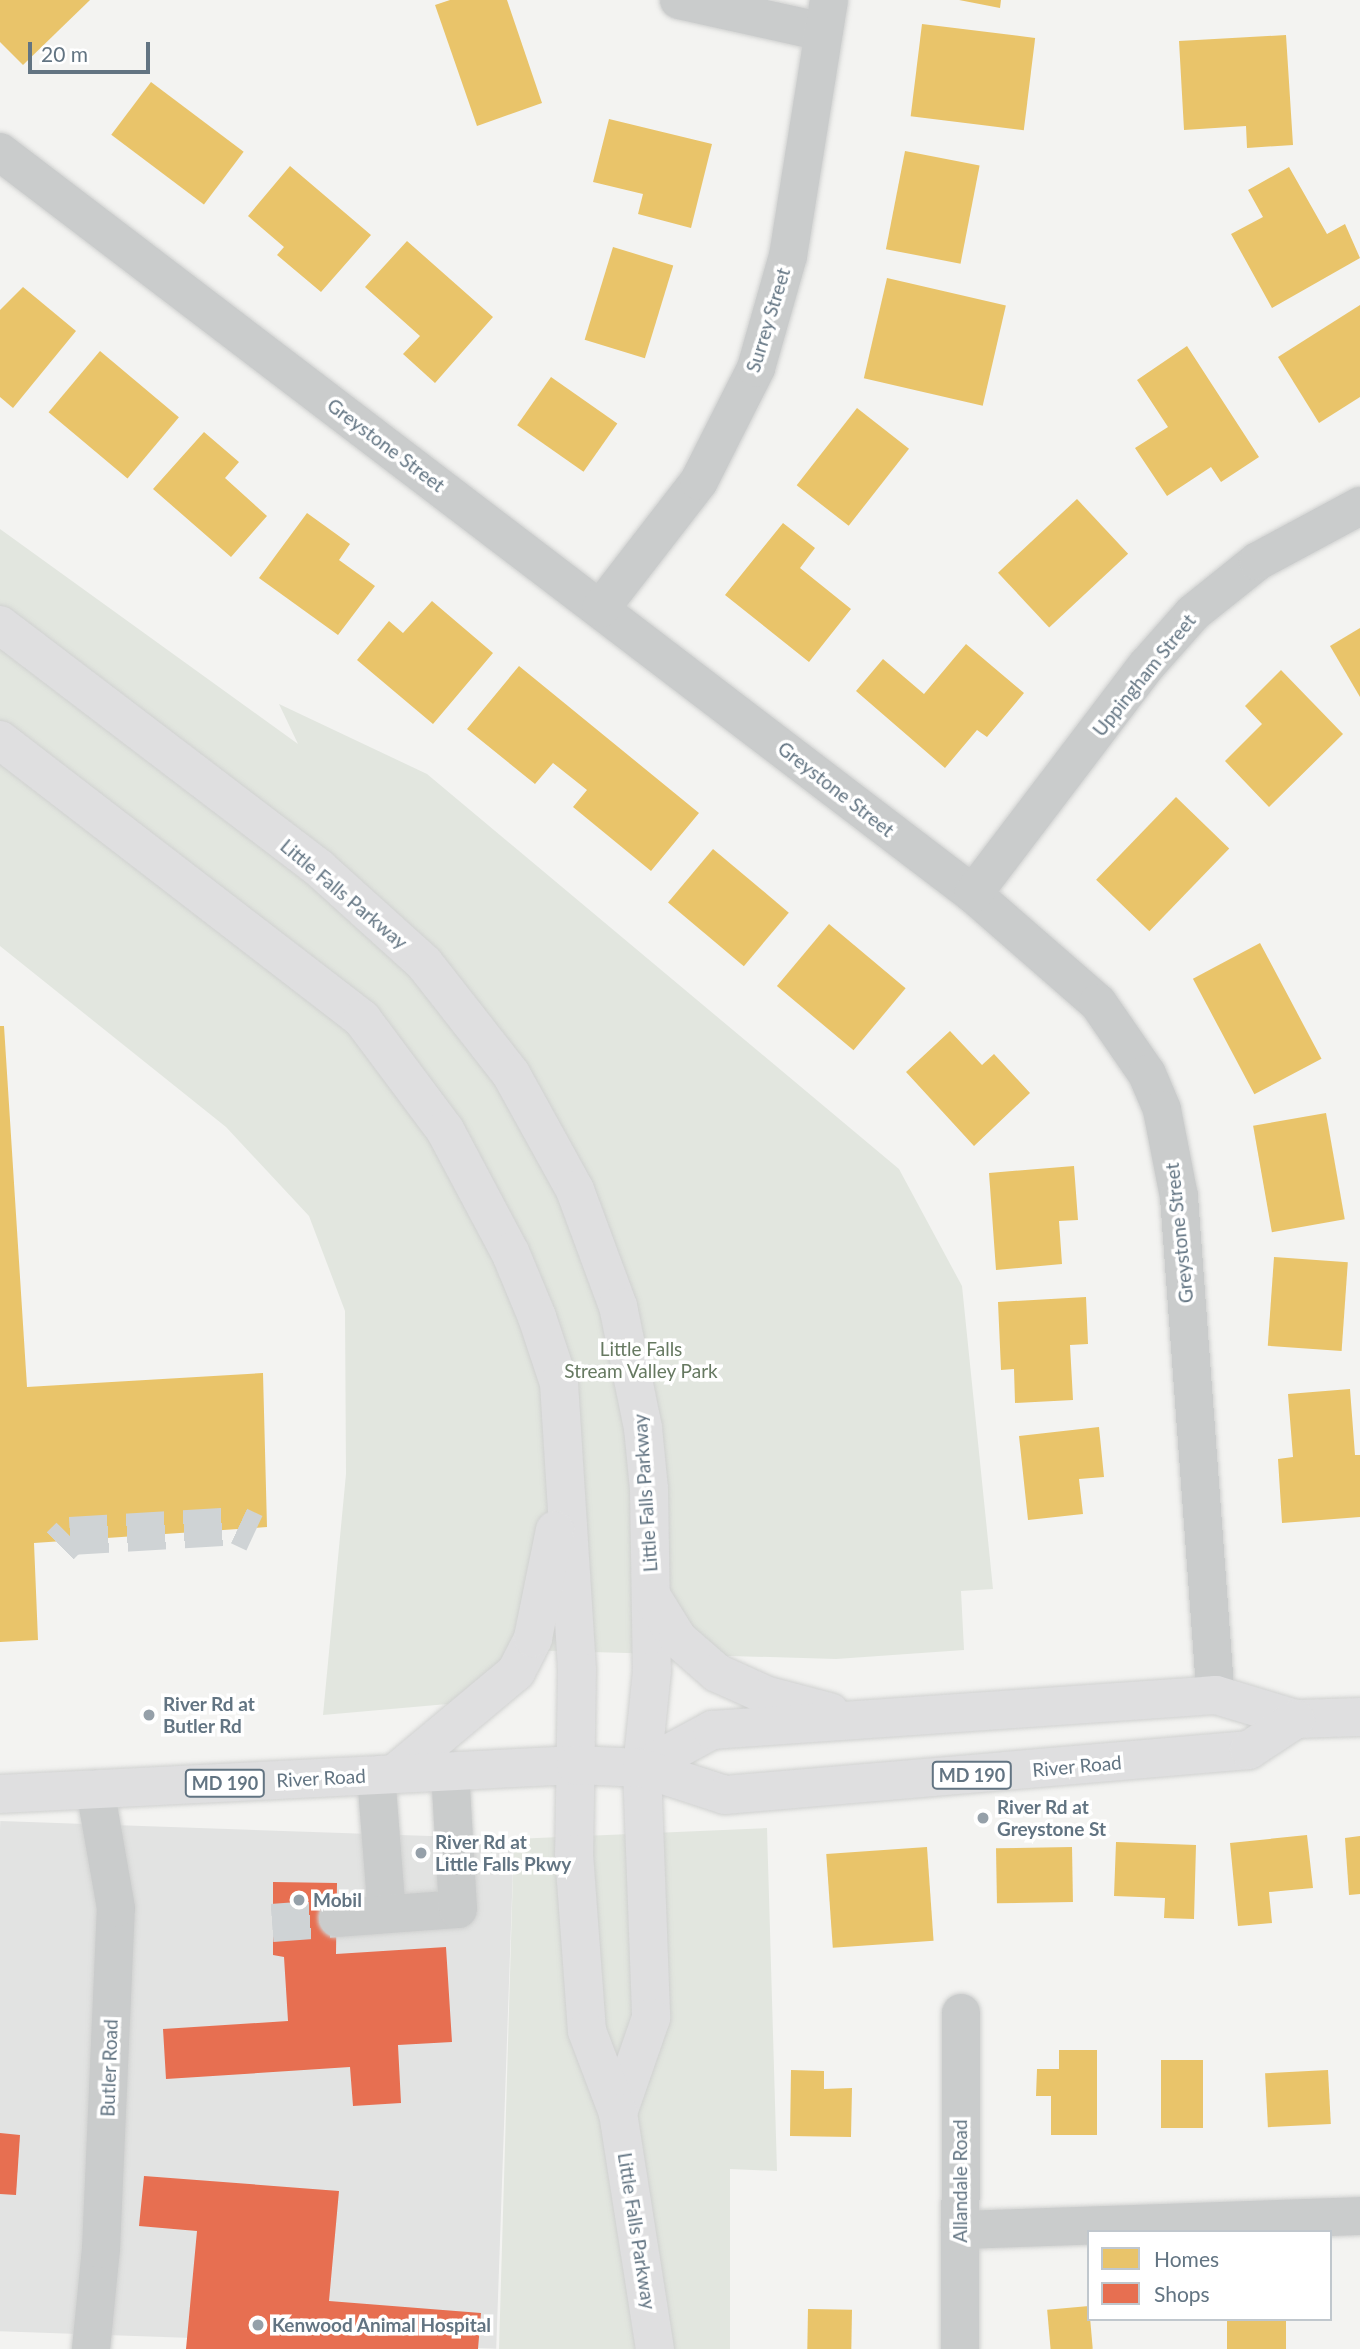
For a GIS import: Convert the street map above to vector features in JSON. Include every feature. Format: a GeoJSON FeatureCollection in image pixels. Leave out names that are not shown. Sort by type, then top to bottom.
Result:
{"type":"FeatureCollection","features":[{"type":"Feature","properties":{"kind":"main road","name":"Little Falls Parkway"},"geometry":{"type":"LineString","coordinates":[[0,625],[374,914],[432,972],[511,1074],[575,1190],[618,1306],[643,1427],[652,1597],[652,1671],[642,1768],[652,2018],[618,2113]]}},
{"type":"Feature","properties":{"kind":"main road","name":"Little Falls Parkway"},"geometry":{"type":"LineString","coordinates":[[0,740],[362,1019],[405,1073],[479,1190],[537,1317],[559,1383],[577,1670],[575,1854],[587,2031],[618,2113],[655,2349]]}},
{"type":"Feature","properties":{"kind":"main road"},"geometry":{"type":"LineString","coordinates":[[385,1775],[505,1685],[526,1656],[565,1480]]}},
{"type":"Feature","properties":{"kind":"main road"},"geometry":{"type":"LineString","coordinates":[[652,1597],[678,1639],[717,1673],[768,1696],[863,1720]]}},
{"type":"Feature","properties":{"kind":"main road"},"geometry":{"type":"LineString","coordinates":[[994,1773],[1048,1748],[1189,1736],[1216,1695]]}},
{"type":"Feature","properties":{"kind":"main road"},"geometry":{"type":"LineString","coordinates":[[642,1768],[712,1730],[1216,1695],[1296,1719],[1360,1717]]}},
{"type":"Feature","properties":{"kind":"main road","name":"River Road"},"geometry":{"type":"LineString","coordinates":[[0,1794],[576,1765],[642,1768],[725,1795],[1249,1750],[1296,1719]]}},
{"type":"Feature","properties":{"kind":"street","name":"Surrey Street"},"geometry":{"type":"LineString","coordinates":[[601,608],[699,481],[755,368],[788,256],[826,16],[678,0]]}},
{"type":"Feature","properties":{"kind":"street","name":"Greystone Street"},"geometry":{"type":"LineString","coordinates":[[0,152],[973,894],[1098,1003],[1147,1074],[1163,1110],[1179,1197],[1216,1695]]}},
{"type":"Feature","properties":{"kind":"street","name":"Uppingham Street"},"geometry":{"type":"LineString","coordinates":[[973,894],[1147,665],[1193,614],[1224,584],[1258,561],[1360,506]]}},
{"type":"Feature","properties":{"kind":"street"},"geometry":{"type":"LineString","coordinates":[[338,1918],[458,1909],[450,1771]]}},
{"type":"Feature","properties":{"kind":"street"},"geometry":{"type":"LineString","coordinates":[[385,1775],[387,1914]]}},
{"type":"Feature","properties":{"kind":"street","name":"Butler Road"},"geometry":{"type":"LineString","coordinates":[[91,2349],[101,2237],[116,1908],[95,1789]]}},
{"type":"Feature","properties":{"kind":"street","name":"Allandale Road"},"geometry":{"type":"LineString","coordinates":[[960,2349],[961,2013]]}},
{"type":"Feature","properties":{"kind":"street"},"geometry":{"type":"LineString","coordinates":[[960,2230],[1360,2216]]}},
{"type":"Feature","properties":{"kind":"shaded area"},"geometry":{"type":"Polygon","coordinates":[[[0,1821],[514,1839],[496,2349],[0,2331],[0,1821]]]}},
{"type":"Feature","properties":{"kind":"green space","name":"Little Falls Stream Valley Park"},"geometry":{"type":"Polygon","coordinates":[[[0,529],[298,744],[279,704],[427,774],[899,1169],[962,1286],[993,1589],[961,1591],[964,1650],[836,1659],[523,1650],[459,1703],[323,1715],[346,1474],[345,1311],[309,1216],[226,1127],[0,946],[0,529]]]}},
{"type":"Feature","properties":{"kind":"green space"},"geometry":{"type":"Polygon","coordinates":[[[767,1828],[777,2171],[730,2169],[730,2349],[499,2349],[514,1839],[767,1828]]]}},
{"type":"Feature","properties":{"kind":"building: Homes"},"geometry":{"type":"Polygon","coordinates":[[[0,0],[90,0],[23,65],[0,42],[0,0]]]}},
{"type":"Feature","properties":{"kind":"building: Homes"},"geometry":{"type":"Polygon","coordinates":[[[450,0],[507,0],[542,103],[477,126],[435,5],[450,0]]]}},
{"type":"Feature","properties":{"kind":"building: Homes"},"geometry":{"type":"Polygon","coordinates":[[[959,0],[1001,0],[1000,8],[959,0]]]}},
{"type":"Feature","properties":{"kind":"building: Homes"},"geometry":{"type":"Polygon","coordinates":[[[922,24],[1035,38],[1024,130],[911,116],[922,24]]]}},
{"type":"Feature","properties":{"kind":"building: Homes"},"geometry":{"type":"Polygon","coordinates":[[[1286,35],[1293,145],[1247,148],[1246,126],[1184,130],[1179,41],[1286,35]]]}},
{"type":"Feature","properties":{"kind":"building: Homes"},"geometry":{"type":"Polygon","coordinates":[[[151,82],[244,152],[204,205],[111,135],[151,82]]]}},
{"type":"Feature","properties":{"kind":"building: Homes"},"geometry":{"type":"Polygon","coordinates":[[[609,119],[712,144],[691,228],[638,214],[643,194],[593,182],[609,119]]]}},
{"type":"Feature","properties":{"kind":"building: Homes"},"geometry":{"type":"Polygon","coordinates":[[[905,151],[980,166],[961,264],[886,249],[905,151]]]}},
{"type":"Feature","properties":{"kind":"building: Homes"},"geometry":{"type":"Polygon","coordinates":[[[290,166],[371,235],[321,292],[277,255],[284,247],[248,216],[290,166]]]}},
{"type":"Feature","properties":{"kind":"building: Homes"},"geometry":{"type":"Polygon","coordinates":[[[1289,167],[1327,234],[1345,224],[1360,258],[1272,308],[1231,234],[1263,217],[1248,190],[1289,167]]]}},
{"type":"Feature","properties":{"kind":"building: Homes"},"geometry":{"type":"Polygon","coordinates":[[[407,241],[493,317],[435,383],[403,354],[420,336],[365,287],[407,241]]]}},
{"type":"Feature","properties":{"kind":"building: Homes"},"geometry":{"type":"Polygon","coordinates":[[[613,247],[673,265],[645,358],[585,340],[613,247]]]}},
{"type":"Feature","properties":{"kind":"building: Homes"},"geometry":{"type":"Polygon","coordinates":[[[887,278],[1006,305],[983,406],[864,378],[887,278]]]}},
{"type":"Feature","properties":{"kind":"building: Homes"},"geometry":{"type":"Polygon","coordinates":[[[23,287],[76,331],[13,408],[0,397],[0,310],[23,287]]]}},
{"type":"Feature","properties":{"kind":"building: Homes"},"geometry":{"type":"Polygon","coordinates":[[[1360,305],[1360,397],[1319,423],[1278,357],[1360,305]]]}},
{"type":"Feature","properties":{"kind":"building: Homes"},"geometry":{"type":"Polygon","coordinates":[[[1187,346],[1259,457],[1221,482],[1211,467],[1167,496],[1135,448],[1168,427],[1137,380],[1187,346]]]}},
{"type":"Feature","properties":{"kind":"building: Homes"},"geometry":{"type":"Polygon","coordinates":[[[100,351],[179,417],[127,478],[49,412],[100,351]]]}},
{"type":"Feature","properties":{"kind":"building: Homes"},"geometry":{"type":"Polygon","coordinates":[[[551,377],[617,423],[584,472],[517,425],[551,377]]]}},
{"type":"Feature","properties":{"kind":"building: Homes"},"geometry":{"type":"Polygon","coordinates":[[[857,408],[909,449],[849,526],[797,485],[857,408]]]}},
{"type":"Feature","properties":{"kind":"building: Homes"},"geometry":{"type":"Polygon","coordinates":[[[204,432],[239,462],[225,478],[267,516],[231,557],[153,489],[204,432]]]}},
{"type":"Feature","properties":{"kind":"building: Homes"},"geometry":{"type":"Polygon","coordinates":[[[1077,499],[1128,554],[1049,628],[998,573],[1077,499]]]}},
{"type":"Feature","properties":{"kind":"building: Homes"},"geometry":{"type":"Polygon","coordinates":[[[307,513],[350,544],[339,560],[375,586],[338,635],[259,578],[307,513]]]}},
{"type":"Feature","properties":{"kind":"building: Homes"},"geometry":{"type":"Polygon","coordinates":[[[783,523],[815,548],[800,568],[851,609],[809,662],[725,595],[783,523]]]}},
{"type":"Feature","properties":{"kind":"building: Homes"},"geometry":{"type":"Polygon","coordinates":[[[432,601],[493,653],[433,724],[357,660],[389,621],[403,633],[432,601]]]}},
{"type":"Feature","properties":{"kind":"building: Homes"},"geometry":{"type":"Polygon","coordinates":[[[1360,628],[1360,697],[1330,646],[1360,628]]]}},
{"type":"Feature","properties":{"kind":"building: Homes"},"geometry":{"type":"Polygon","coordinates":[[[966,644],[1024,693],[987,737],[977,730],[945,768],[856,691],[883,659],[924,694],[966,644]]]}},
{"type":"Feature","properties":{"kind":"building: Homes"},"geometry":{"type":"Polygon","coordinates":[[[519,666],[699,813],[651,871],[573,807],[587,790],[553,763],[535,784],[467,729],[519,666]]]}},
{"type":"Feature","properties":{"kind":"building: Homes"},"geometry":{"type":"Polygon","coordinates":[[[1281,670],[1343,734],[1269,807],[1225,761],[1262,724],[1245,706],[1281,670]]]}},
{"type":"Feature","properties":{"kind":"building: Homes"},"geometry":{"type":"Polygon","coordinates":[[[1176,797],[1229,848],[1149,931],[1096,880],[1176,797]]]}},
{"type":"Feature","properties":{"kind":"building: Homes"},"geometry":{"type":"Polygon","coordinates":[[[713,849],[789,913],[744,966],[668,903],[713,849]]]}},
{"type":"Feature","properties":{"kind":"building: Homes"},"geometry":{"type":"Polygon","coordinates":[[[829,924],[906,988],[854,1050],[777,986],[829,924]]]}},
{"type":"Feature","properties":{"kind":"building: Homes"},"geometry":{"type":"Polygon","coordinates":[[[1260,943],[1322,1059],[1254,1094],[1193,979],[1260,943]]]}},
{"type":"Feature","properties":{"kind":"building: Homes"},"geometry":{"type":"Polygon","coordinates":[[[0,1026],[4,1026],[27,1387],[263,1373],[267,1527],[34,1543],[38,1640],[0,1642],[0,1026]]]}},
{"type":"Feature","properties":{"kind":"building: Homes"},"geometry":{"type":"Polygon","coordinates":[[[950,1031],[982,1065],[994,1054],[1030,1093],[974,1146],[906,1072],[950,1031]]]}},
{"type":"Feature","properties":{"kind":"building: Homes"},"geometry":{"type":"Polygon","coordinates":[[[1326,1113],[1345,1219],[1272,1232],[1253,1126],[1326,1113]]]}},
{"type":"Feature","properties":{"kind":"building: Homes"},"geometry":{"type":"Polygon","coordinates":[[[1074,1166],[1078,1220],[1059,1221],[1062,1264],[996,1270],[989,1173],[1074,1166]]]}},
{"type":"Feature","properties":{"kind":"building: Homes"},"geometry":{"type":"Polygon","coordinates":[[[1274,1257],[1348,1262],[1342,1351],[1268,1346],[1274,1257]]]}},
{"type":"Feature","properties":{"kind":"building: Homes"},"geometry":{"type":"Polygon","coordinates":[[[1086,1297],[1088,1344],[1070,1345],[1073,1400],[1015,1403],[1014,1369],[1001,1370],[998,1302],[1086,1297]]]}},
{"type":"Feature","properties":{"kind":"building: Homes"},"geometry":{"type":"Polygon","coordinates":[[[1350,1389],[1355,1455],[1360,1455],[1360,1517],[1282,1523],[1278,1459],[1293,1457],[1288,1394],[1350,1389]]]}},
{"type":"Feature","properties":{"kind":"building: Homes"},"geometry":{"type":"Polygon","coordinates":[[[1099,1427],[1104,1477],[1079,1479],[1083,1514],[1028,1520],[1019,1436],[1099,1427]]]}},
{"type":"Feature","properties":{"kind":"building: Homes"},"geometry":{"type":"Polygon","coordinates":[[[1307,1835],[1313,1888],[1269,1892],[1272,1923],[1238,1926],[1230,1843],[1307,1835]]]}},
{"type":"Feature","properties":{"kind":"building: Homes"},"geometry":{"type":"Polygon","coordinates":[[[1360,1836],[1360,1894],[1349,1895],[1345,1838],[1360,1836]]]}},
{"type":"Feature","properties":{"kind":"building: Homes"},"geometry":{"type":"Polygon","coordinates":[[[1116,1842],[1196,1845],[1194,1919],[1164,1918],[1165,1898],[1114,1896],[1116,1842]]]}},
{"type":"Feature","properties":{"kind":"building: Homes"},"geometry":{"type":"Polygon","coordinates":[[[927,1847],[934,1941],[833,1948],[826,1854],[927,1847]]]}},
{"type":"Feature","properties":{"kind":"building: Homes"},"geometry":{"type":"Polygon","coordinates":[[[1072,1847],[1073,1902],[997,1903],[996,1848],[1072,1847]]]}},
{"type":"Feature","properties":{"kind":"building: Homes"},"geometry":{"type":"Polygon","coordinates":[[[1059,2050],[1097,2050],[1097,2135],[1051,2135],[1051,2096],[1036,2096],[1037,2069],[1059,2069],[1059,2050]]]}},
{"type":"Feature","properties":{"kind":"building: Homes"},"geometry":{"type":"Polygon","coordinates":[[[1161,2060],[1203,2060],[1203,2128],[1161,2128],[1161,2060]]]}},
{"type":"Feature","properties":{"kind":"building: Homes"},"geometry":{"type":"Polygon","coordinates":[[[791,2070],[824,2071],[824,2089],[852,2088],[851,2137],[790,2136],[791,2070]]]}},
{"type":"Feature","properties":{"kind":"building: Homes"},"geometry":{"type":"Polygon","coordinates":[[[1328,2070],[1331,2124],[1268,2127],[1265,2073],[1328,2070]]]}},
{"type":"Feature","properties":{"kind":"building: Homes"},"geometry":{"type":"Polygon","coordinates":[[[1087,2306],[1087,2321],[1090,2321],[1093,2349],[1051,2349],[1047,2310],[1087,2306]]]}},
{"type":"Feature","properties":{"kind":"building: Homes"},"geometry":{"type":"Polygon","coordinates":[[[808,2309],[852,2310],[851,2349],[807,2349],[808,2309]]]}},
{"type":"Feature","properties":{"kind":"building: Homes"},"geometry":{"type":"Polygon","coordinates":[[[1227,2321],[1286,2321],[1286,2349],[1227,2349],[1227,2321]]]}},
{"type":"Feature","properties":{"kind":"building: Shops"},"geometry":{"type":"Polygon","coordinates":[[[273,1882],[337,1883],[336,1954],[446,1947],[452,2042],[398,2045],[401,2103],[353,2106],[350,2067],[166,2079],[163,2029],[288,2021],[284,1957],[273,1955],[273,1882]]]}},
{"type":"Feature","properties":{"kind":"building: Shops"},"geometry":{"type":"Polygon","coordinates":[[[0,2133],[20,2135],[16,2195],[0,2194],[0,2133]]]}},
{"type":"Feature","properties":{"kind":"building: Shops"},"geometry":{"type":"Polygon","coordinates":[[[144,2176],[339,2191],[329,2301],[481,2313],[478,2349],[186,2349],[197,2231],[139,2226],[144,2176]]]}},
{"type":"Feature","properties":{"kind":"tunnel"},"geometry":{"type":"LineString","coordinates":[[60,1546],[70,1536],[239,1526],[254,1533]]}},
{"type":"Feature","properties":{"kind":"tunnel"},"geometry":{"type":"LineString","coordinates":[[272,1923],[338,1918]]}},
{"type":"Feature","properties":{"kind":"place","name":"River Rd at Butler Rd"},"geometry":{"type":"Point","coordinates":[149,1715]}},
{"type":"Feature","properties":{"kind":"place","name":"River Rd at Greystone St"},"geometry":{"type":"Point","coordinates":[983,1818]}},
{"type":"Feature","properties":{"kind":"place","name":"River Rd at Little Falls Pkwy"},"geometry":{"type":"Point","coordinates":[421,1853]}},
{"type":"Feature","properties":{"kind":"place","name":"Mobil"},"geometry":{"type":"Point","coordinates":[299,1900]}},
{"type":"Feature","properties":{"kind":"place","name":"Kenwood Animal Hospital"},"geometry":{"type":"Point","coordinates":[258,2325]}}]}
